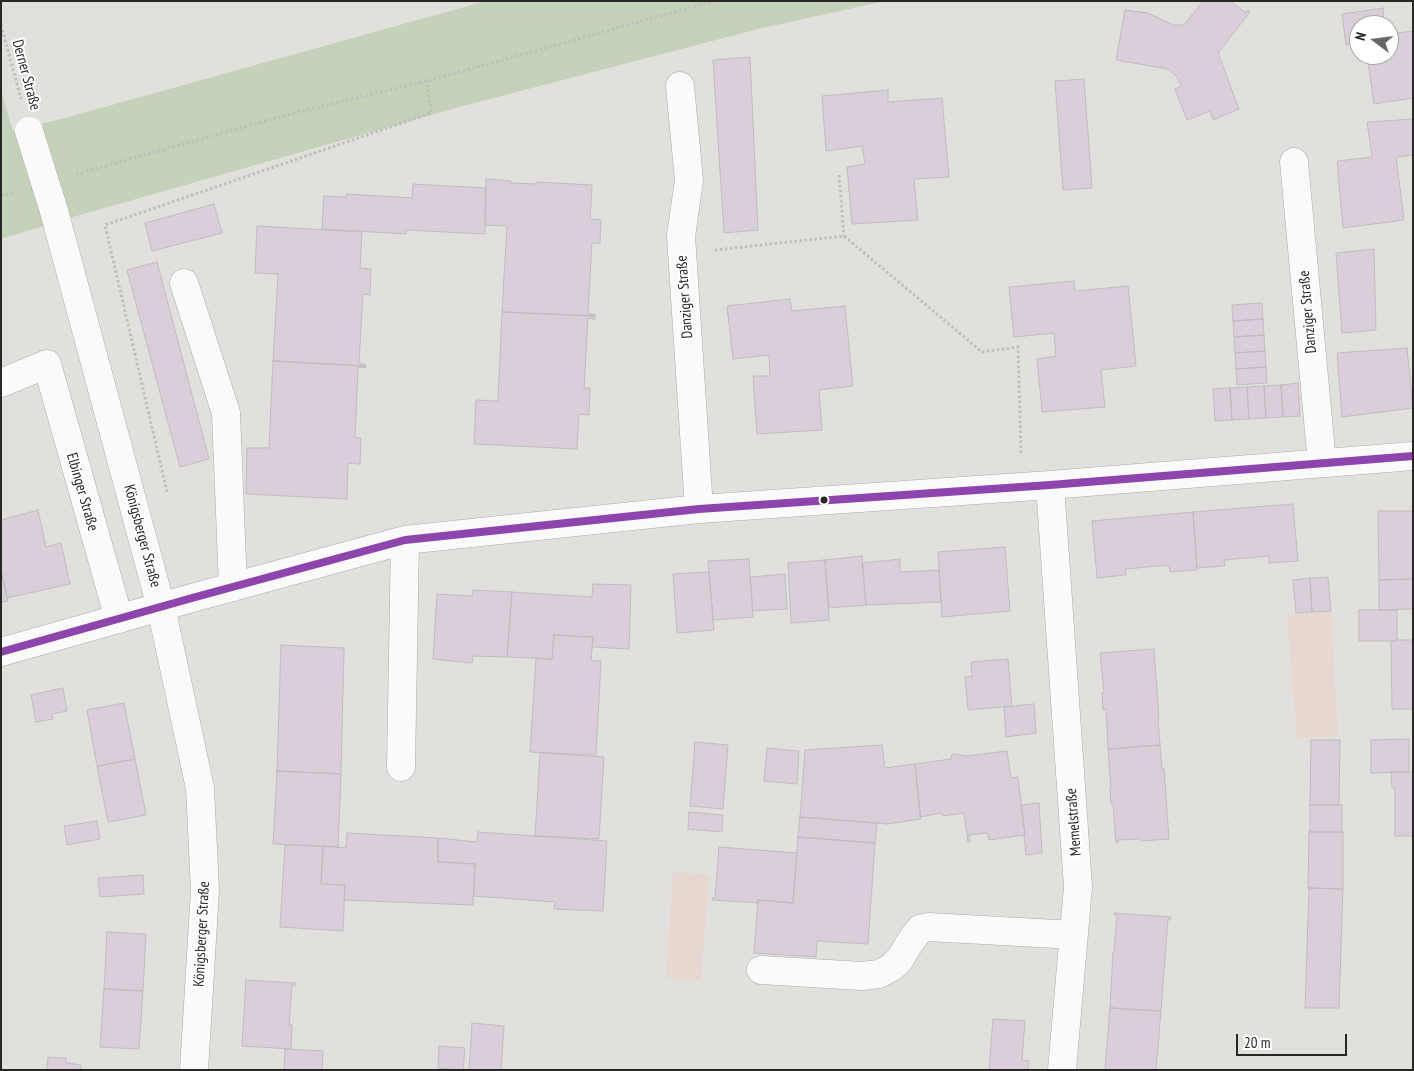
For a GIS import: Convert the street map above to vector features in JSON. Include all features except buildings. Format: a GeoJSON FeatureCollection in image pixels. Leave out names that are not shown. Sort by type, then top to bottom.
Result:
{"type":"FeatureCollection","features":[{"type":"Feature","properties":{"kind":"street","name":"Danziger Straße"},"geometry":{"type":"LineString","coordinates":[[680,86],[689,180],[681,236],[700,509]]}},
{"type":"Feature","properties":{"kind":"street","name":"Königsberger Straße"},"geometry":{"type":"LineString","coordinates":[[30,131],[54,211],[161,607],[200,788],[205,890],[194,1070]]}},
{"type":"Feature","properties":{"kind":"street","name":"Danziger Straße"},"geometry":{"type":"LineString","coordinates":[[1294,162],[1322,463]]}},
{"type":"Feature","properties":{"kind":"street"},"geometry":{"type":"LineString","coordinates":[[184,283],[226,413],[233,587]]}},
{"type":"Feature","properties":{"kind":"street","name":"Elbinger Straße"},"geometry":{"type":"LineString","coordinates":[[1,382],[47,364],[119,619]]}},
{"type":"Feature","properties":{"kind":"street"},"geometry":{"type":"LineString","coordinates":[[1,652],[404,540],[700,509],[1050,485],[1413,456]]}},
{"type":"Feature","properties":{"kind":"street","name":"Memelstraße"},"geometry":{"type":"LineString","coordinates":[[1050,485],[1078,887],[1062,1070]]}},
{"type":"Feature","properties":{"kind":"street"},"geometry":{"type":"LineString","coordinates":[[400,767],[404,540]]}},
{"type":"Feature","properties":{"kind":"street"},"geometry":{"type":"LineString","coordinates":[[761,970],[862,976],[879,974],[892,967],[900,959],[920,929],[929,927],[1074,935]]}},
{"type":"Feature","properties":{"kind":"path"},"geometry":{"type":"LineString","coordinates":[[71,176],[305,110],[427,81],[714,1]]}},
{"type":"Feature","properties":{"kind":"path","name":"Derner Straße"},"geometry":{"type":"LineString","coordinates":[[1,25],[30,131]]}},
{"type":"Feature","properties":{"kind":"path"},"geometry":{"type":"LineString","coordinates":[[839,175],[844,236],[982,352],[1018,347],[1022,487]]}},
{"type":"Feature","properties":{"kind":"path"},"geometry":{"type":"LineString","coordinates":[[682,254],[844,236]]}},
{"type":"Feature","properties":{"kind":"shaded area"},"geometry":{"type":"Polygon","coordinates":[[[1331,611],[1338,735],[1297,739],[1287,615],[1331,611]]]}},
{"type":"Feature","properties":{"kind":"shaded area"},"geometry":{"type":"Polygon","coordinates":[[[673,872],[709,874],[701,981],[666,979],[673,872]]]}},
{"type":"Feature","properties":{"kind":"green space"},"geometry":{"type":"Polygon","coordinates":[[[486,1],[885,1],[758,29],[459,107],[1,239],[1,91],[13,131],[486,1]]]}},
{"type":"Feature","properties":{"kind":"transit line"},"geometry":{"type":"LineString","coordinates":[[1,652],[405,540],[699,509],[1050,485],[1413,456]]}}]}
